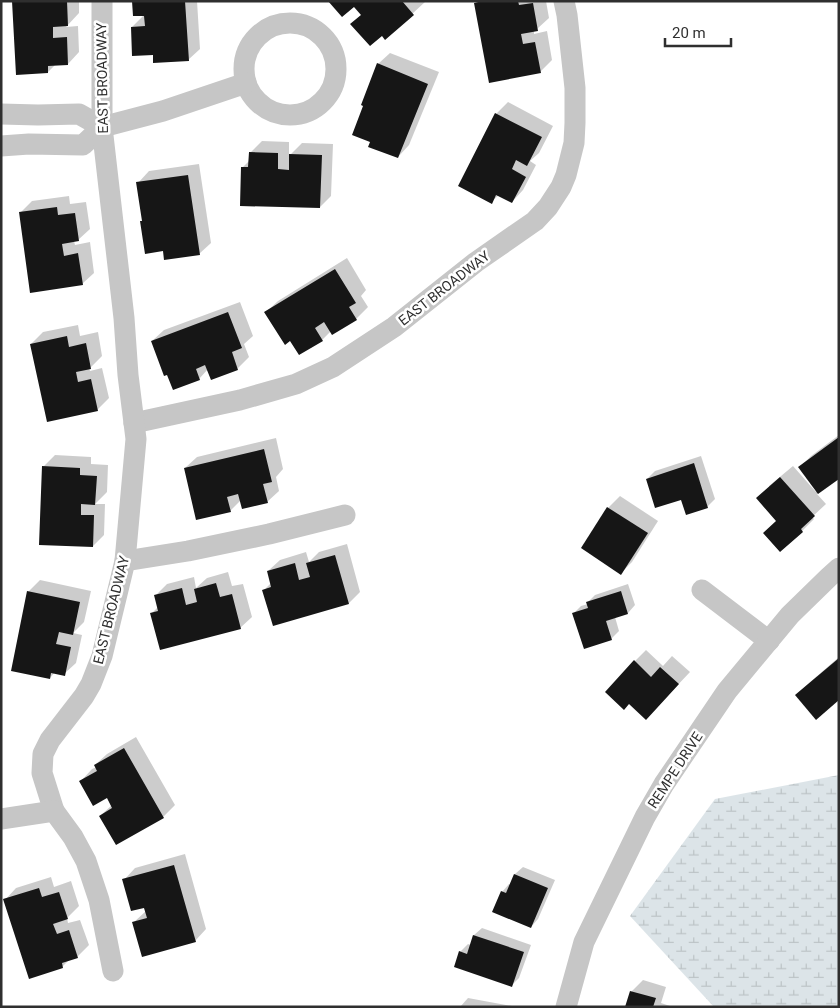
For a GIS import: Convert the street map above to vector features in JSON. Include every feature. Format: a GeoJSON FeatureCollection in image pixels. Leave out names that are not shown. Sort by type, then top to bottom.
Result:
{"type":"FeatureCollection","features":[{"type":"Feature","properties":{"kind":"street","name":"EAST BROADWAY"},"geometry":{"type":"LineString","coordinates":[[102,1],[102,127],[136,439],[125,561],[102,656],[84,696],[50,740],[43,754],[42,773],[54,810],[73,837],[86,861],[99,900],[113,971]]}},
{"type":"Feature","properties":{"kind":"street","name":"EAST BROADWAY"},"geometry":{"type":"LineString","coordinates":[[134,423],[240,400],[296,384],[333,367],[394,327],[476,262],[535,221],[548,207],[561,187],[574,143],[575,88],[564,1]]}},
{"type":"Feature","properties":{"kind":"street"},"geometry":{"type":"LineString","coordinates":[[283,24],[296,24],[310,28],[322,36],[334,58],[336,69],[331,90],[315,108],[301,114],[281,115],[266,109],[252,95],[246,83],[245,58],[254,40],[268,29],[283,24]]}},
{"type":"Feature","properties":{"kind":"street"},"geometry":{"type":"LineString","coordinates":[[1,146],[29,144],[83,145],[102,127],[162,111],[246,83]]}},
{"type":"Feature","properties":{"kind":"street"},"geometry":{"type":"LineString","coordinates":[[1,114],[79,114],[102,127]]}},
{"type":"Feature","properties":{"kind":"street"},"geometry":{"type":"LineString","coordinates":[[125,561],[269,534],[345,515]]}},
{"type":"Feature","properties":{"kind":"street","name":"REMPE DRIVE"},"geometry":{"type":"LineString","coordinates":[[566,1007],[584,942],[645,817],[664,784],[727,691],[790,615],[839,568]]}},
{"type":"Feature","properties":{"kind":"street"},"geometry":{"type":"LineString","coordinates":[[702,590],[769,642]]}},
{"type":"Feature","properties":{"kind":"street"},"geometry":{"type":"LineString","coordinates":[[1,819],[54,810]]}},
{"type":"Feature","properties":{"kind":"green space"},"geometry":{"type":"Polygon","coordinates":[[[839,775],[839,1007],[714,1007],[630,916],[715,799],[839,775]]]}},
{"type":"Feature","properties":{"kind":"building"},"geometry":{"type":"Polygon","coordinates":[[[12,1],[67,1],[68,26],[53,27],[53,38],[67,37],[68,65],[48,66],[48,73],[16,75],[12,1]]]}},
{"type":"Feature","properties":{"kind":"building"},"geometry":{"type":"Polygon","coordinates":[[[132,1],[185,1],[189,61],[153,63],[153,55],[132,56],[131,27],[145,26],[144,16],[133,16],[132,1]]]}},
{"type":"Feature","properties":{"kind":"building"},"geometry":{"type":"Polygon","coordinates":[[[328,1],[402,1],[414,15],[385,40],[382,36],[370,46],[350,24],[361,15],[354,7],[342,17],[328,1]]]}},
{"type":"Feature","properties":{"kind":"building"},"geometry":{"type":"Polygon","coordinates":[[[483,1],[518,1],[519,5],[533,3],[538,31],[521,34],[523,44],[535,42],[541,73],[489,83],[474,3],[483,1]]]}},
{"type":"Feature","properties":{"kind":"building"},"geometry":{"type":"Polygon","coordinates":[[[377,63],[428,84],[398,158],[368,147],[370,142],[352,135],[377,63]]]}},
{"type":"Feature","properties":{"kind":"building"},"geometry":{"type":"Polygon","coordinates":[[[495,113],[542,137],[527,166],[516,160],[512,169],[526,177],[512,203],[496,195],[492,204],[458,186],[495,113]]]}},
{"type":"Feature","properties":{"kind":"building"},"geometry":{"type":"Polygon","coordinates":[[[249,152],[278,153],[278,169],[289,170],[289,154],[322,155],[320,208],[240,206],[241,167],[248,167],[249,152]]]}},
{"type":"Feature","properties":{"kind":"building"},"geometry":{"type":"Polygon","coordinates":[[[188,175],[200,255],[164,260],[163,251],[145,254],[136,182],[188,175]]]}},
{"type":"Feature","properties":{"kind":"building"},"geometry":{"type":"Polygon","coordinates":[[[57,207],[58,215],[75,213],[79,241],[62,244],[64,256],[78,253],[83,285],[30,293],[19,212],[57,207]]]}},
{"type":"Feature","properties":{"kind":"building"},"geometry":{"type":"Polygon","coordinates":[[[335,269],[356,303],[349,307],[357,320],[332,335],[324,322],[315,328],[323,341],[299,355],[290,341],[285,345],[264,312],[335,269]]]}},
{"type":"Feature","properties":{"kind":"building"},"geometry":{"type":"Polygon","coordinates":[[[228,312],[242,348],[232,352],[238,370],[211,380],[205,365],[196,369],[200,380],[173,390],[167,375],[164,376],[151,341],[228,312]]]}},
{"type":"Feature","properties":{"kind":"building"},"geometry":{"type":"Polygon","coordinates":[[[67,336],[69,347],[86,343],[91,369],[76,372],[78,382],[91,379],[98,411],[47,422],[30,344],[67,336]]]}},
{"type":"Feature","properties":{"kind":"building"},"geometry":{"type":"Polygon","coordinates":[[[839,437],[839,479],[818,494],[798,467],[839,437]]]}},
{"type":"Feature","properties":{"kind":"building"},"geometry":{"type":"Polygon","coordinates":[[[264,449],[272,482],[263,484],[268,503],[242,509],[238,494],[227,497],[231,512],[196,520],[184,468],[264,449]]]}},
{"type":"Feature","properties":{"kind":"building"},"geometry":{"type":"Polygon","coordinates":[[[694,463],[708,508],[686,515],[681,500],[655,508],[646,479],[694,463]]]}},
{"type":"Feature","properties":{"kind":"building"},"geometry":{"type":"Polygon","coordinates":[[[42,466],[80,468],[80,475],[97,476],[95,505],[81,504],[81,515],[94,515],[93,547],[39,545],[42,466]]]}},
{"type":"Feature","properties":{"kind":"building"},"geometry":{"type":"Polygon","coordinates":[[[780,477],[815,516],[801,529],[803,532],[780,552],[763,533],[776,521],[756,498],[780,477]]]}},
{"type":"Feature","properties":{"kind":"building"},"geometry":{"type":"Polygon","coordinates":[[[607,507],[648,533],[621,575],[581,548],[607,507]]]}},
{"type":"Feature","properties":{"kind":"building"},"geometry":{"type":"Polygon","coordinates":[[[335,555],[349,604],[273,626],[262,590],[271,587],[267,571],[295,563],[299,580],[310,577],[306,563],[335,555]]]}},
{"type":"Feature","properties":{"kind":"building"},"geometry":{"type":"Polygon","coordinates":[[[216,583],[220,597],[232,594],[241,629],[160,650],[150,613],[158,611],[154,595],[182,588],[186,605],[197,602],[194,589],[216,583]]]}},
{"type":"Feature","properties":{"kind":"building"},"geometry":{"type":"Polygon","coordinates":[[[27,591],[80,602],[73,635],[59,632],[56,644],[71,647],[65,676],[51,673],[50,679],[11,671],[27,591]]]}},
{"type":"Feature","properties":{"kind":"building"},"geometry":{"type":"Polygon","coordinates":[[[621,591],[628,614],[606,621],[612,640],[584,649],[572,613],[588,608],[586,602],[621,591]]]}},
{"type":"Feature","properties":{"kind":"building"},"geometry":{"type":"Polygon","coordinates":[[[839,658],[839,700],[816,720],[795,695],[839,658]]]}},
{"type":"Feature","properties":{"kind":"building"},"geometry":{"type":"Polygon","coordinates":[[[634,660],[651,677],[660,667],[679,684],[646,720],[629,704],[624,710],[605,692],[634,660]]]}},
{"type":"Feature","properties":{"kind":"building"},"geometry":{"type":"Polygon","coordinates":[[[124,748],[164,818],[116,845],[99,816],[112,808],[107,798],[93,806],[79,781],[97,771],[94,765],[124,748]]]}},
{"type":"Feature","properties":{"kind":"building"},"geometry":{"type":"Polygon","coordinates":[[[174,865],[196,942],[142,957],[132,922],[147,918],[144,908],[131,911],[122,879],[174,865]]]}},
{"type":"Feature","properties":{"kind":"building"},"geometry":{"type":"Polygon","coordinates":[[[514,874],[548,888],[531,928],[492,912],[501,891],[506,893],[514,874]]]}},
{"type":"Feature","properties":{"kind":"building"},"geometry":{"type":"Polygon","coordinates":[[[39,888],[42,897],[59,892],[68,919],[53,924],[57,934],[69,930],[78,958],[62,963],[63,968],[29,979],[3,899],[39,888]]]}},
{"type":"Feature","properties":{"kind":"building"},"geometry":{"type":"Polygon","coordinates":[[[473,935],[524,952],[512,987],[454,967],[459,951],[467,954],[473,935]]]}},
{"type":"Feature","properties":{"kind":"building"},"geometry":{"type":"Polygon","coordinates":[[[630,991],[656,998],[653,1007],[625,1007],[630,991]]]}}]}
